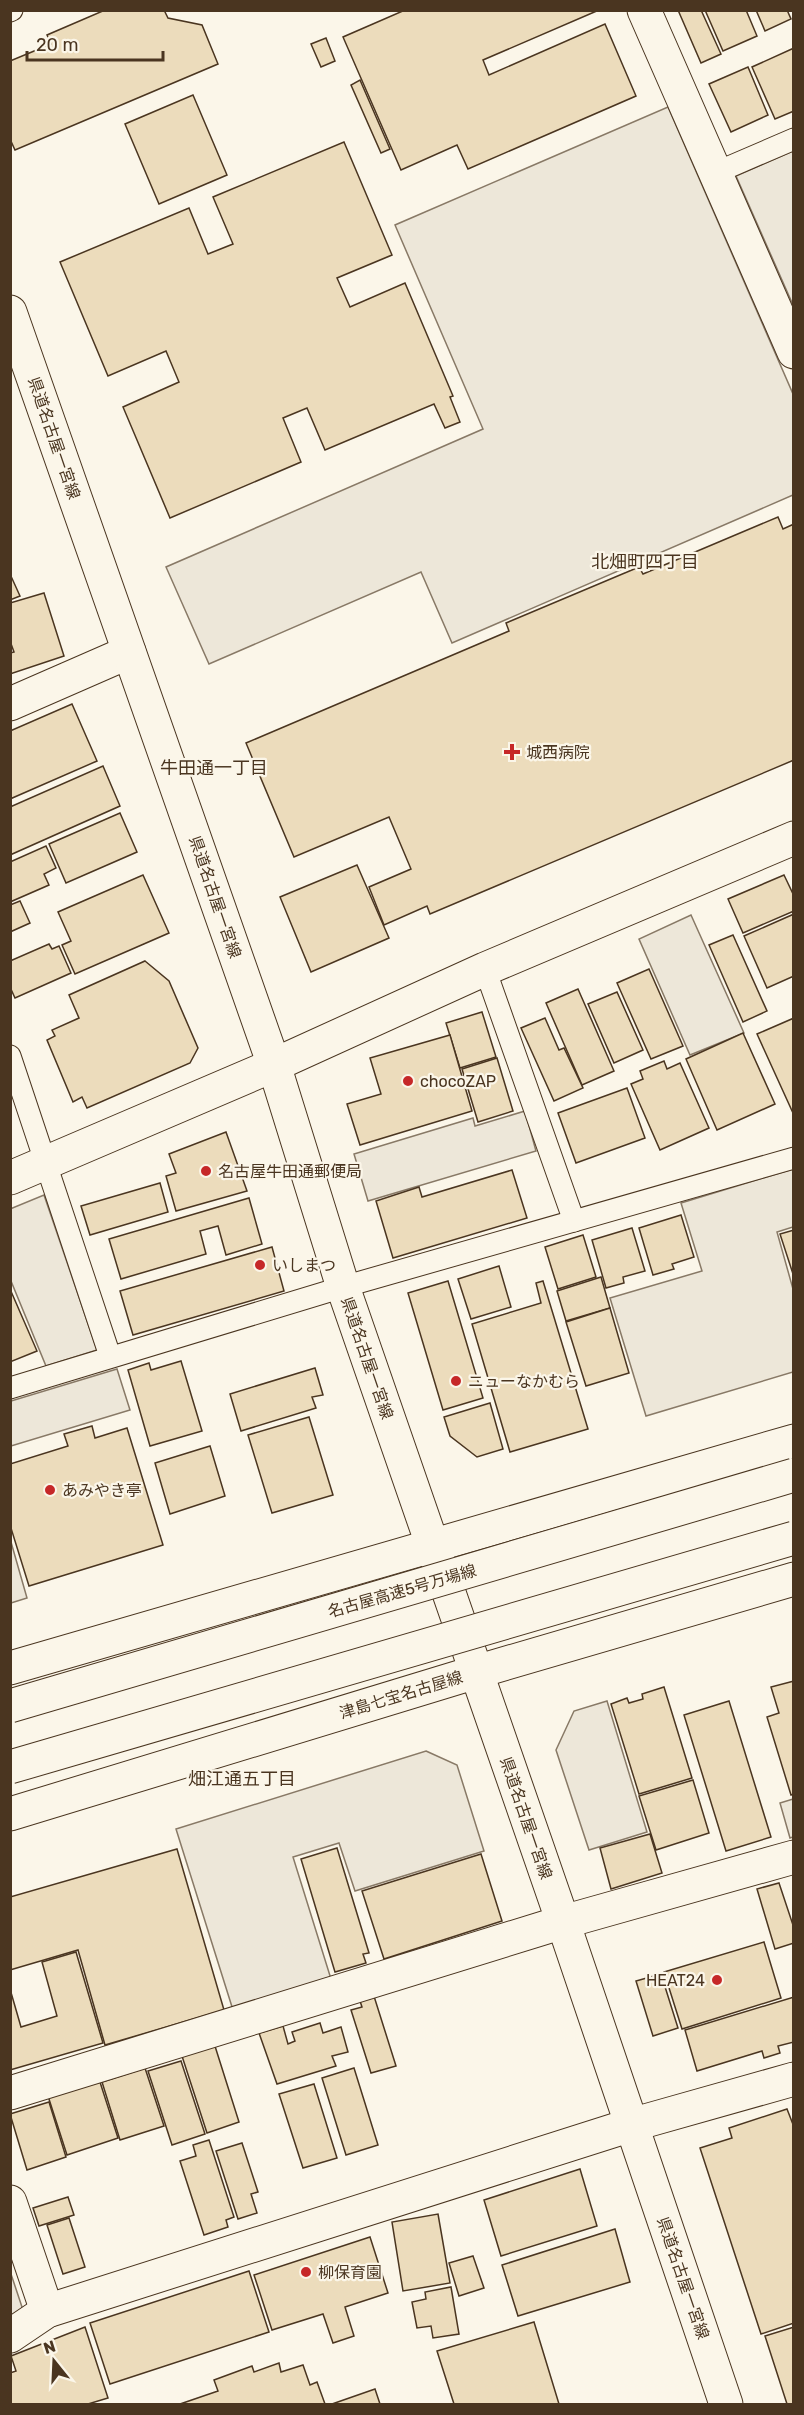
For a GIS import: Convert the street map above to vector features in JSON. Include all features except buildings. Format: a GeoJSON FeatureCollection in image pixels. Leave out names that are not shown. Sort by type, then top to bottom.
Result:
{"type":"FeatureCollection","features":[{"type":"Feature","properties":{"kind":"main road"},"geometry":{"type":"LineString","coordinates":[[644,10],[794,352]]}},
{"type":"Feature","properties":{"kind":"main road","name":"県道名古屋一宮線"},"geometry":{"type":"LineString","coordinates":[[10,312],[274,1065],[343,1287],[563,1922],[726,2404]]}},
{"type":"Feature","properties":{"kind":"main road"},"geometry":{"type":"LineString","coordinates":[[10,704],[129,652]]}},
{"type":"Feature","properties":{"kind":"main road"},"geometry":{"type":"LineString","coordinates":[[10,1178],[274,1065],[485,969],[794,838]]}},
{"type":"Feature","properties":{"kind":"main road"},"geometry":{"type":"LineString","coordinates":[[10,1668],[794,1441]]}},
{"type":"Feature","properties":{"kind":"main road","name":"名古屋高速5号万場線"},"geometry":{"type":"LineString","coordinates":[[10,1706],[794,1475]]}},
{"type":"Feature","properties":{"kind":"main road"},"geometry":{"type":"LineString","coordinates":[[10,1767],[794,1538]]}},
{"type":"Feature","properties":{"kind":"main road","name":"津島七宝名古屋線"},"geometry":{"type":"LineString","coordinates":[[10,1814],[476,1672],[794,1579]]}},
{"type":"Feature","properties":{"kind":"main road"},"geometry":{"type":"LineString","coordinates":[[10,2093],[563,1922],[793,1859]]}},
{"type":"Feature","properties":{"kind":"main road"},"geometry":{"type":"LineString","coordinates":[[10,2336],[47,2311],[631,2125],[794,2079]]}},
{"type":"Feature","properties":{"kind":"main road"},"geometry":{"type":"LineString","coordinates":[[10,2202],[47,2311]]}},
{"type":"Feature","properties":{"kind":"lane"},"geometry":{"type":"LineString","coordinates":[[715,172],[794,138]]}},
{"type":"Feature","properties":{"kind":"lane"},"geometry":{"type":"LineString","coordinates":[[485,969],[574,1221]]}},
{"type":"Feature","properties":{"kind":"lane"},"geometry":{"type":"LineString","coordinates":[[10,1056],[110,1356]]}},
{"type":"Feature","properties":{"kind":"lane"},"geometry":{"type":"LineString","coordinates":[[10,1388],[343,1287],[794,1158]]}},
{"type":"Feature","properties":{"kind":"shaded area"},"geometry":{"type":"Polygon","coordinates":[[[668,107],[793,394],[793,495],[452,643],[421,572],[209,664],[166,567],[483,429],[395,225],[668,107]]]}},
{"type":"Feature","properties":{"kind":"shaded area"},"geometry":{"type":"Polygon","coordinates":[[[793,151],[793,305],[736,176],[793,151]]]}},
{"type":"Feature","properties":{"kind":"shaded area"},"geometry":{"type":"Polygon","coordinates":[[[691,915],[744,1033],[690,1055],[639,939],[691,915]]]}},
{"type":"Feature","properties":{"kind":"shaded area"},"geometry":{"type":"Polygon","coordinates":[[[525,1111],[536,1151],[368,1201],[354,1154],[473,1118],[475,1126],[525,1111]]]}},
{"type":"Feature","properties":{"kind":"shaded area"},"geometry":{"type":"Polygon","coordinates":[[[793,1169],[793,1227],[777,1232],[793,1289],[793,1372],[646,1416],[610,1298],[702,1271],[681,1203],[793,1169]]]}},
{"type":"Feature","properties":{"kind":"shaded area"},"geometry":{"type":"Polygon","coordinates":[[[44,1195],[97,1350],[46,1366],[11,1281],[10,1209],[44,1195]]]}},
{"type":"Feature","properties":{"kind":"shaded area"},"geometry":{"type":"Polygon","coordinates":[[[117,1369],[130,1410],[11,1446],[11,1401],[117,1369]]]}},
{"type":"Feature","properties":{"kind":"shaded area"},"geometry":{"type":"Polygon","coordinates":[[[11,1542],[27,1598],[10,1603],[11,1542]]]}},
{"type":"Feature","properties":{"kind":"shaded area"},"geometry":{"type":"Polygon","coordinates":[[[607,1701],[647,1832],[589,1850],[556,1750],[574,1711],[607,1701]]]}},
{"type":"Feature","properties":{"kind":"shaded area"},"geometry":{"type":"Polygon","coordinates":[[[426,1751],[457,1765],[484,1851],[355,1891],[339,1843],[293,1857],[331,1979],[233,2010],[176,1829],[426,1751]]]}},
{"type":"Feature","properties":{"kind":"shaded area"},"geometry":{"type":"Polygon","coordinates":[[[793,1799],[793,1837],[790,1838],[780,1803],[793,1799]]]}},
{"type":"Feature","properties":{"kind":"shaded area"},"geometry":{"type":"Polygon","coordinates":[[[10,2271],[23,2310],[10,2322],[10,2271]]]}},
{"type":"Feature","properties":{"kind":"place","name":"城西病院"},"geometry":{"type":"Point","coordinates":[512,752]}},
{"type":"Feature","properties":{"kind":"place","name":"chocoZAP"},"geometry":{"type":"Point","coordinates":[408,1081]}},
{"type":"Feature","properties":{"kind":"place","name":"名古屋牛田通郵便局"},"geometry":{"type":"Point","coordinates":[206,1171]}},
{"type":"Feature","properties":{"kind":"place","name":"いしまつ"},"geometry":{"type":"Point","coordinates":[260,1265]}},
{"type":"Feature","properties":{"kind":"place","name":"ニューなかむら"},"geometry":{"type":"Point","coordinates":[456,1381]}},
{"type":"Feature","properties":{"kind":"place","name":"あみやき亭"},"geometry":{"type":"Point","coordinates":[50,1490]}},
{"type":"Feature","properties":{"kind":"place","name":"HEAT24"},"geometry":{"type":"Point","coordinates":[717,1980]}},
{"type":"Feature","properties":{"kind":"place","name":"柳保育園"},"geometry":{"type":"Point","coordinates":[306,2272]}},
{"type":"Feature","properties":{"kind":"district","name":"北畑町四丁目"},"geometry":{"type":"Point","coordinates":[645,562]}},
{"type":"Feature","properties":{"kind":"district","name":"牛田通一丁目"},"geometry":{"type":"Point","coordinates":[214,768]}},
{"type":"Feature","properties":{"kind":"district","name":"畑江通五丁目"},"geometry":{"type":"Point","coordinates":[242,1779]}}]}
